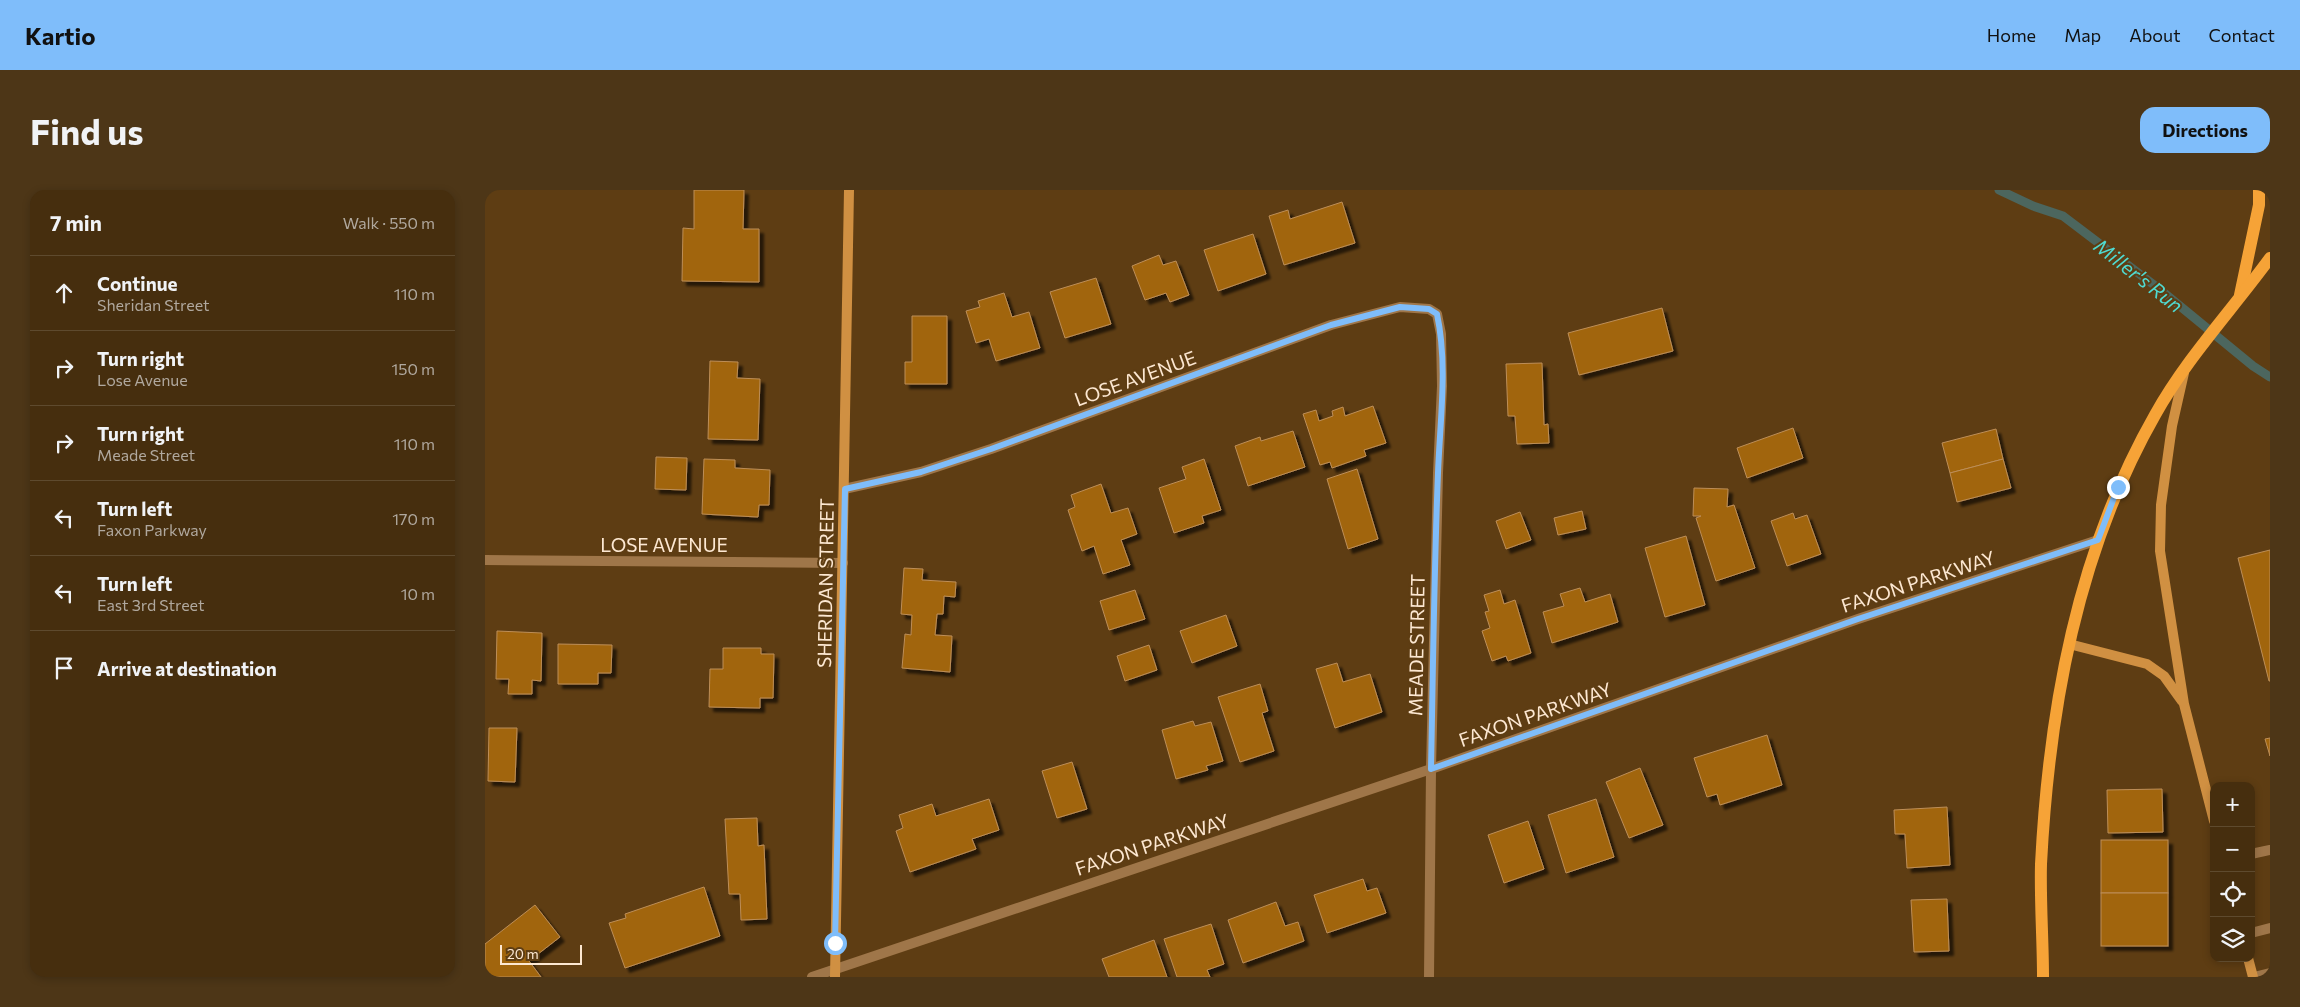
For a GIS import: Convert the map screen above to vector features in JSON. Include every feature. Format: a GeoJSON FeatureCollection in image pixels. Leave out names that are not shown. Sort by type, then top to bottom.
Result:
{"type":"FeatureCollection","features":[{"type":"Feature","properties":{"kind":"main road"},"geometry":{"type":"LineString","coordinates":[[2238,301],[2259,205],[2259,190]]}},
{"type":"Feature","properties":{"kind":"main road"},"geometry":{"type":"LineString","coordinates":[[2043,977],[2041,866],[2046,789],[2054,718],[2069,644],[2098,540],[2118,487],[2155,415],[2184,370],[2270,258]]}},
{"type":"Feature","properties":{"kind":"street","name":"SHERIDAN STREET"},"geometry":{"type":"LineString","coordinates":[[835,973],[849,190]]}},
{"type":"Feature","properties":{"kind":"street","name":"LOSE AVENUE"},"geometry":{"type":"LineString","coordinates":[[845,489],[921,472],[991,449],[1331,325],[1400,307],[1429,309],[1437,314]]}},
{"type":"Feature","properties":{"kind":"street","name":"MEADE STREET"},"geometry":{"type":"LineString","coordinates":[[1429,977],[1431,769],[1438,473],[1442,386],[1441,334],[1437,314]]}},
{"type":"Feature","properties":{"kind":"street"},"geometry":{"type":"LineString","coordinates":[[2184,370],[2172,426],[2163,495],[2160,551],[2184,704],[2210,805]]}},
{"type":"Feature","properties":{"kind":"street","name":"FAXON PARKWAY"},"geometry":{"type":"LineString","coordinates":[[812,977],[835,973],[1431,769],[1858,619],[2098,540]]}},
{"type":"Feature","properties":{"kind":"street","name":"LOSE AVENUE"},"geometry":{"type":"LineString","coordinates":[[485,560],[843,563]]}},
{"type":"Feature","properties":{"kind":"street"},"geometry":{"type":"LineString","coordinates":[[2069,644],[2147,664],[2165,676],[2184,704]]}},
{"type":"Feature","properties":{"kind":"street"},"geometry":{"type":"LineString","coordinates":[[2255,853],[2270,850]]}},
{"type":"Feature","properties":{"kind":"street"},"geometry":{"type":"LineString","coordinates":[[2255,932],[2270,928]]}},
{"type":"Feature","properties":{"kind":"street"},"geometry":{"type":"LineString","coordinates":[[2250,962],[2254,977],[2270,973]]}},
{"type":"Feature","properties":{"kind":"building"},"geometry":{"type":"Polygon","coordinates":[[[694,190],[744,190],[743,229],[759,229],[759,282],[682,281],[683,228],[694,229],[694,190]]]}},
{"type":"Feature","properties":{"kind":"building"},"geometry":{"type":"Polygon","coordinates":[[[1342,202],[1355,243],[1284,265],[1269,216],[1288,210],[1290,219],[1342,202]]]}},
{"type":"Feature","properties":{"kind":"building"},"geometry":{"type":"Polygon","coordinates":[[[1253,234],[1266,274],[1218,291],[1204,250],[1253,234]]]}},
{"type":"Feature","properties":{"kind":"building"},"geometry":{"type":"Polygon","coordinates":[[[1159,255],[1163,265],[1176,261],[1189,295],[1170,302],[1166,293],[1145,300],[1132,266],[1159,255]]]}},
{"type":"Feature","properties":{"kind":"building"},"geometry":{"type":"Polygon","coordinates":[[[1096,278],[1111,324],[1065,338],[1050,292],[1096,278]]]}},
{"type":"Feature","properties":{"kind":"building"},"geometry":{"type":"Polygon","coordinates":[[[1004,293],[1012,317],[1029,312],[1040,348],[996,361],[989,339],[976,343],[966,311],[980,307],[978,301],[1004,293]]]}},
{"type":"Feature","properties":{"kind":"building"},"geometry":{"type":"Polygon","coordinates":[[[1662,308],[1673,351],[1579,375],[1568,333],[1662,308]]]}},
{"type":"Feature","properties":{"kind":"building"},"geometry":{"type":"Polygon","coordinates":[[[912,316],[947,316],[947,384],[905,384],[905,362],[912,362],[912,316]]]}},
{"type":"Feature","properties":{"kind":"building"},"geometry":{"type":"Polygon","coordinates":[[[710,361],[738,362],[737,378],[760,379],[758,440],[708,439],[710,361]]]}},
{"type":"Feature","properties":{"kind":"building"},"geometry":{"type":"Polygon","coordinates":[[[1542,363],[1544,425],[1548,424],[1549,443],[1517,444],[1515,416],[1508,416],[1506,364],[1542,363]]]}},
{"type":"Feature","properties":{"kind":"building"},"geometry":{"type":"Polygon","coordinates":[[[1373,406],[1386,443],[1364,450],[1366,456],[1332,468],[1330,462],[1320,465],[1303,414],[1316,410],[1319,421],[1333,416],[1332,411],[1343,407],[1345,416],[1373,406]]]}},
{"type":"Feature","properties":{"kind":"building"},"geometry":{"type":"Polygon","coordinates":[[[1793,428],[1803,458],[1747,478],[1737,448],[1793,428]]]}},
{"type":"Feature","properties":{"kind":"building"},"geometry":{"type":"Polygon","coordinates":[[[1996,429],[2003,459],[1950,473],[1942,443],[1996,429]]]}},
{"type":"Feature","properties":{"kind":"building"},"geometry":{"type":"Polygon","coordinates":[[[1293,431],[1305,467],[1248,486],[1235,446],[1260,437],[1261,441],[1293,431]]]}},
{"type":"Feature","properties":{"kind":"building"},"geometry":{"type":"Polygon","coordinates":[[[656,457],[687,458],[686,490],[655,489],[656,457]]]}},
{"type":"Feature","properties":{"kind":"building"},"geometry":{"type":"Polygon","coordinates":[[[704,459],[735,460],[735,468],[770,470],[769,505],[759,505],[758,517],[702,514],[704,459]]]}},
{"type":"Feature","properties":{"kind":"building"},"geometry":{"type":"Polygon","coordinates":[[[1204,459],[1221,510],[1202,516],[1204,523],[1174,533],[1159,488],[1186,479],[1182,467],[1204,459]]]}},
{"type":"Feature","properties":{"kind":"building"},"geometry":{"type":"Polygon","coordinates":[[[2003,459],[2011,488],[1957,502],[1950,473],[2003,459]]]}},
{"type":"Feature","properties":{"kind":"building"},"geometry":{"type":"Polygon","coordinates":[[[1357,469],[1378,539],[1348,549],[1327,479],[1357,469]]]}},
{"type":"Feature","properties":{"kind":"building"},"geometry":{"type":"Polygon","coordinates":[[[1101,484],[1111,513],[1128,508],[1137,534],[1121,540],[1130,565],[1103,574],[1094,546],[1082,551],[1068,510],[1075,507],[1071,495],[1101,484]]]}},
{"type":"Feature","properties":{"kind":"building"},"geometry":{"type":"Polygon","coordinates":[[[1694,488],[1728,489],[1727,507],[1734,505],[1755,568],[1716,581],[1696,518],[1701,516],[1693,516],[1694,488]]]}},
{"type":"Feature","properties":{"kind":"building"},"geometry":{"type":"Polygon","coordinates":[[[1582,511],[1586,529],[1558,535],[1554,518],[1582,511]]]}},
{"type":"Feature","properties":{"kind":"building"},"geometry":{"type":"Polygon","coordinates":[[[1520,512],[1531,540],[1506,549],[1496,521],[1520,512]]]}},
{"type":"Feature","properties":{"kind":"building"},"geometry":{"type":"Polygon","coordinates":[[[1793,513],[1795,519],[1807,515],[1821,554],[1787,566],[1771,521],[1793,513]]]}},
{"type":"Feature","properties":{"kind":"building"},"geometry":{"type":"Polygon","coordinates":[[[1686,536],[1705,605],[1665,617],[1645,548],[1686,536]]]}},
{"type":"Feature","properties":{"kind":"building"},"geometry":{"type":"Polygon","coordinates":[[[2270,550],[2270,681],[2269,681],[2238,558],[2270,550]]]}},
{"type":"Feature","properties":{"kind":"building"},"geometry":{"type":"Polygon","coordinates":[[[904,568],[923,569],[922,580],[956,582],[955,597],[944,596],[943,614],[937,614],[935,635],[952,636],[950,672],[902,668],[905,634],[911,635],[912,615],[901,614],[904,568]]]}},
{"type":"Feature","properties":{"kind":"building"},"geometry":{"type":"Polygon","coordinates":[[[1580,588],[1585,602],[1610,594],[1618,622],[1552,643],[1543,612],[1564,606],[1560,594],[1580,588]]]}},
{"type":"Feature","properties":{"kind":"building"},"geometry":{"type":"Polygon","coordinates":[[[1135,590],[1145,619],[1109,630],[1100,601],[1135,590]]]}},
{"type":"Feature","properties":{"kind":"building"},"geometry":{"type":"Polygon","coordinates":[[[1500,590],[1504,604],[1515,600],[1531,653],[1508,661],[1506,656],[1492,661],[1482,631],[1490,628],[1485,612],[1489,611],[1484,595],[1500,590]]]}},
{"type":"Feature","properties":{"kind":"building"},"geometry":{"type":"Polygon","coordinates":[[[1226,615],[1237,646],[1192,663],[1180,631],[1226,615]]]}},
{"type":"Feature","properties":{"kind":"building"},"geometry":{"type":"Polygon","coordinates":[[[497,631],[542,633],[541,681],[532,680],[532,694],[508,694],[509,679],[496,679],[497,631]]]}},
{"type":"Feature","properties":{"kind":"building"},"geometry":{"type":"Polygon","coordinates":[[[558,644],[612,645],[611,673],[598,673],[598,684],[558,684],[558,644]]]}},
{"type":"Feature","properties":{"kind":"building"},"geometry":{"type":"Polygon","coordinates":[[[1149,645],[1157,670],[1125,681],[1117,656],[1149,645]]]}},
{"type":"Feature","properties":{"kind":"building"},"geometry":{"type":"Polygon","coordinates":[[[723,648],[761,648],[761,654],[774,654],[773,698],[760,698],[760,708],[709,707],[710,669],[723,669],[723,648]]]}},
{"type":"Feature","properties":{"kind":"building"},"geometry":{"type":"Polygon","coordinates":[[[1337,663],[1343,682],[1370,674],[1382,712],[1335,728],[1316,669],[1337,663]]]}},
{"type":"Feature","properties":{"kind":"building"},"geometry":{"type":"Polygon","coordinates":[[[1260,684],[1268,711],[1262,713],[1274,751],[1240,762],[1218,697],[1260,684]]]}},
{"type":"Feature","properties":{"kind":"building"},"geometry":{"type":"Polygon","coordinates":[[[1193,721],[1195,726],[1211,722],[1223,761],[1206,766],[1208,770],[1176,779],[1162,730],[1193,721]]]}},
{"type":"Feature","properties":{"kind":"building"},"geometry":{"type":"Polygon","coordinates":[[[489,728],[517,728],[515,782],[488,781],[489,728]]]}},
{"type":"Feature","properties":{"kind":"building"},"geometry":{"type":"Polygon","coordinates":[[[1767,735],[1782,785],[1720,805],[1717,794],[1707,797],[1694,758],[1767,735]]]}},
{"type":"Feature","properties":{"kind":"building"},"geometry":{"type":"Polygon","coordinates":[[[2270,738],[2270,756],[2265,739],[2270,738]]]}},
{"type":"Feature","properties":{"kind":"building"},"geometry":{"type":"Polygon","coordinates":[[[1072,762],[1087,809],[1057,818],[1042,771],[1072,762]]]}},
{"type":"Feature","properties":{"kind":"building"},"geometry":{"type":"Polygon","coordinates":[[[1640,768],[1663,825],[1629,838],[1606,782],[1640,768]]]}},
{"type":"Feature","properties":{"kind":"building"},"geometry":{"type":"Polygon","coordinates":[[[2162,789],[2163,832],[2108,833],[2107,790],[2162,789]]]}},
{"type":"Feature","properties":{"kind":"building"},"geometry":{"type":"Polygon","coordinates":[[[989,799],[999,830],[972,839],[976,849],[910,872],[896,831],[903,828],[899,815],[932,804],[936,816],[989,799]]]}},
{"type":"Feature","properties":{"kind":"building"},"geometry":{"type":"Polygon","coordinates":[[[1596,799],[1614,857],[1566,873],[1548,815],[1596,799]]]}},
{"type":"Feature","properties":{"kind":"building"},"geometry":{"type":"Polygon","coordinates":[[[1947,807],[1950,865],[1907,868],[1905,834],[1895,834],[1894,810],[1947,807]]]}},
{"type":"Feature","properties":{"kind":"building"},"geometry":{"type":"Polygon","coordinates":[[[757,818],[758,846],[764,845],[767,919],[741,920],[740,894],[729,894],[725,819],[757,818]]]}},
{"type":"Feature","properties":{"kind":"building"},"geometry":{"type":"Polygon","coordinates":[[[1528,821],[1544,869],[1504,883],[1488,835],[1528,821]]]}},
{"type":"Feature","properties":{"kind":"building"},"geometry":{"type":"Polygon","coordinates":[[[2101,840],[2168,840],[2168,893],[2101,893],[2101,840]]]}},
{"type":"Feature","properties":{"kind":"building"},"geometry":{"type":"Polygon","coordinates":[[[1363,879],[1367,891],[1377,888],[1386,913],[1327,933],[1314,895],[1363,879]]]}},
{"type":"Feature","properties":{"kind":"building"},"geometry":{"type":"Polygon","coordinates":[[[704,887],[720,936],[625,968],[609,923],[626,918],[625,914],[704,887]]]}},
{"type":"Feature","properties":{"kind":"building"},"geometry":{"type":"Polygon","coordinates":[[[2101,893],[2168,893],[2168,946],[2101,946],[2101,893]]]}},
{"type":"Feature","properties":{"kind":"building"},"geometry":{"type":"Polygon","coordinates":[[[1947,899],[1949,951],[1914,952],[1911,900],[1947,899]]]}},
{"type":"Feature","properties":{"kind":"building"},"geometry":{"type":"Polygon","coordinates":[[[1276,902],[1285,926],[1298,922],[1304,941],[1243,963],[1228,920],[1276,902]]]}},
{"type":"Feature","properties":{"kind":"building"},"geometry":{"type":"Polygon","coordinates":[[[535,905],[560,937],[529,961],[541,977],[489,977],[485,972],[485,944],[535,905]]]}},
{"type":"Feature","properties":{"kind":"building"},"geometry":{"type":"Polygon","coordinates":[[[1211,924],[1224,964],[1207,970],[1210,977],[1177,977],[1164,939],[1211,924]]]}},
{"type":"Feature","properties":{"kind":"building"},"geometry":{"type":"Polygon","coordinates":[[[1154,940],[1167,977],[1109,977],[1102,959],[1154,940]]]}},
{"type":"Feature","properties":{"kind":"waterway","name":"Miller's Run"},"geometry":{"type":"LineString","coordinates":[[1999,190],[2033,206],[2063,216],[2158,288],[2253,366],[2270,377]]}},
{"type":"Feature","properties":{"kind":"route"},"geometry":{"type":"LineString","coordinates":[[835,943],[845,489],[921,472],[991,449],[1331,325],[1400,307],[1429,309],[1437,314],[1441,334],[1442,386],[1438,473],[1431,769],[1858,619],[2098,540],[2118,487]]}}]}
